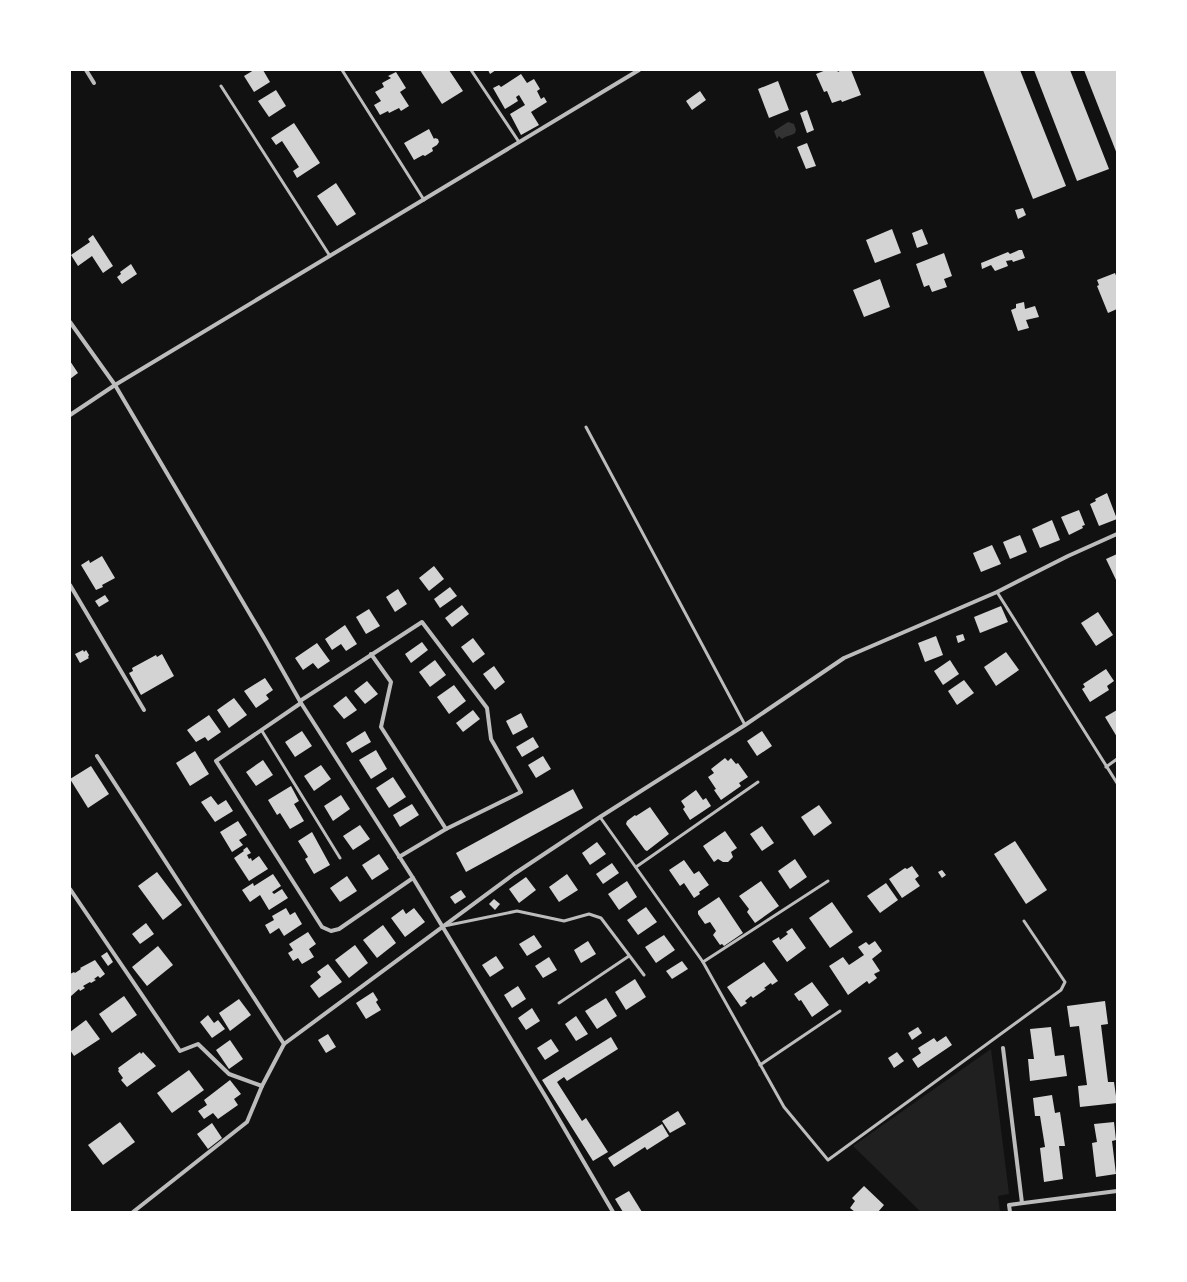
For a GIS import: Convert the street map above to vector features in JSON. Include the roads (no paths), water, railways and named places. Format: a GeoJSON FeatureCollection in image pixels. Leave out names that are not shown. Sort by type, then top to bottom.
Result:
{"type":"FeatureCollection","features":[{"type":"Feature","properties":{"kind":"street"},"geometry":{"type":"LineString","coordinates":[[86,70],[94,83]]}},
{"type":"Feature","properties":{"kind":"street"},"geometry":{"type":"LineString","coordinates":[[70,415],[115,385],[639,70]]}},
{"type":"Feature","properties":{"kind":"street"},"geometry":{"type":"LineString","coordinates":[[70,322],[115,385],[202,531],[300,702],[413,878],[547,1099],[613,1212]]}},
{"type":"Feature","properties":{"kind":"street"},"geometry":{"type":"LineString","coordinates":[[133,1212],[247,1122],[262,1086],[284,1044],[514,874],[600,817],[745,725],[844,658],[997,592],[1068,556],[1117,534]]}},
{"type":"Feature","properties":{"kind":"street"},"geometry":{"type":"LineString","coordinates":[[70,585],[144,710]]}},
{"type":"Feature","properties":{"kind":"street"},"geometry":{"type":"LineString","coordinates":[[399,857],[446,829],[521,792],[491,739],[486,708],[422,622],[371,654],[300,702],[262,731],[216,761],[322,928],[331,930],[339,929],[413,878]]}},
{"type":"Feature","properties":{"kind":"street"},"geometry":{"type":"LineString","coordinates":[[371,654],[391,682],[381,727],[446,829]]}},
{"type":"Feature","properties":{"kind":"street"},"geometry":{"type":"LineString","coordinates":[[97,756],[284,1044]]}},
{"type":"Feature","properties":{"kind":"street"},"geometry":{"type":"LineString","coordinates":[[70,889],[180,1051],[198,1044],[229,1074],[262,1086]]}},
{"type":"Feature","properties":{"kind":"street"},"geometry":{"type":"LineString","coordinates":[[1004,1048],[1022,1203]]}},
{"type":"Feature","properties":{"kind":"street"},"geometry":{"type":"LineString","coordinates":[[1010,1212],[1009,1205],[1117,1191]]}},
{"type":"Feature","properties":{"kind":"lane"},"geometry":{"type":"LineString","coordinates":[[342,70],[424,200]]}},
{"type":"Feature","properties":{"kind":"lane"},"geometry":{"type":"LineString","coordinates":[[472,70],[519,142]]}},
{"type":"Feature","properties":{"kind":"lane"},"geometry":{"type":"LineString","coordinates":[[221,86],[330,256]]}},
{"type":"Feature","properties":{"kind":"lane"},"geometry":{"type":"LineString","coordinates":[[586,427],[745,725]]}},
{"type":"Feature","properties":{"kind":"lane"},"geometry":{"type":"LineString","coordinates":[[997,592],[1117,783]]}},
{"type":"Feature","properties":{"kind":"lane"},"geometry":{"type":"LineString","coordinates":[[262,731],[340,858]]}},
{"type":"Feature","properties":{"kind":"lane"},"geometry":{"type":"LineString","coordinates":[[1106,767],[1117,759]]}},
{"type":"Feature","properties":{"kind":"lane"},"geometry":{"type":"LineString","coordinates":[[636,867],[758,782]]}},
{"type":"Feature","properties":{"kind":"lane"},"geometry":{"type":"LineString","coordinates":[[600,817],[703,962],[784,1107],[828,1160],[1061,990],[1065,982],[1024,921]]}},
{"type":"Feature","properties":{"kind":"lane"},"geometry":{"type":"LineString","coordinates":[[703,962],[828,881]]}},
{"type":"Feature","properties":{"kind":"lane"},"geometry":{"type":"LineString","coordinates":[[442,927],[517,911],[564,921],[589,914],[601,918],[644,976]]}},
{"type":"Feature","properties":{"kind":"lane"},"geometry":{"type":"LineString","coordinates":[[559,1003],[629,956]]}},
{"type":"Feature","properties":{"kind":"lane"},"geometry":{"type":"LineString","coordinates":[[760,1065],[840,1011]]}}]}
